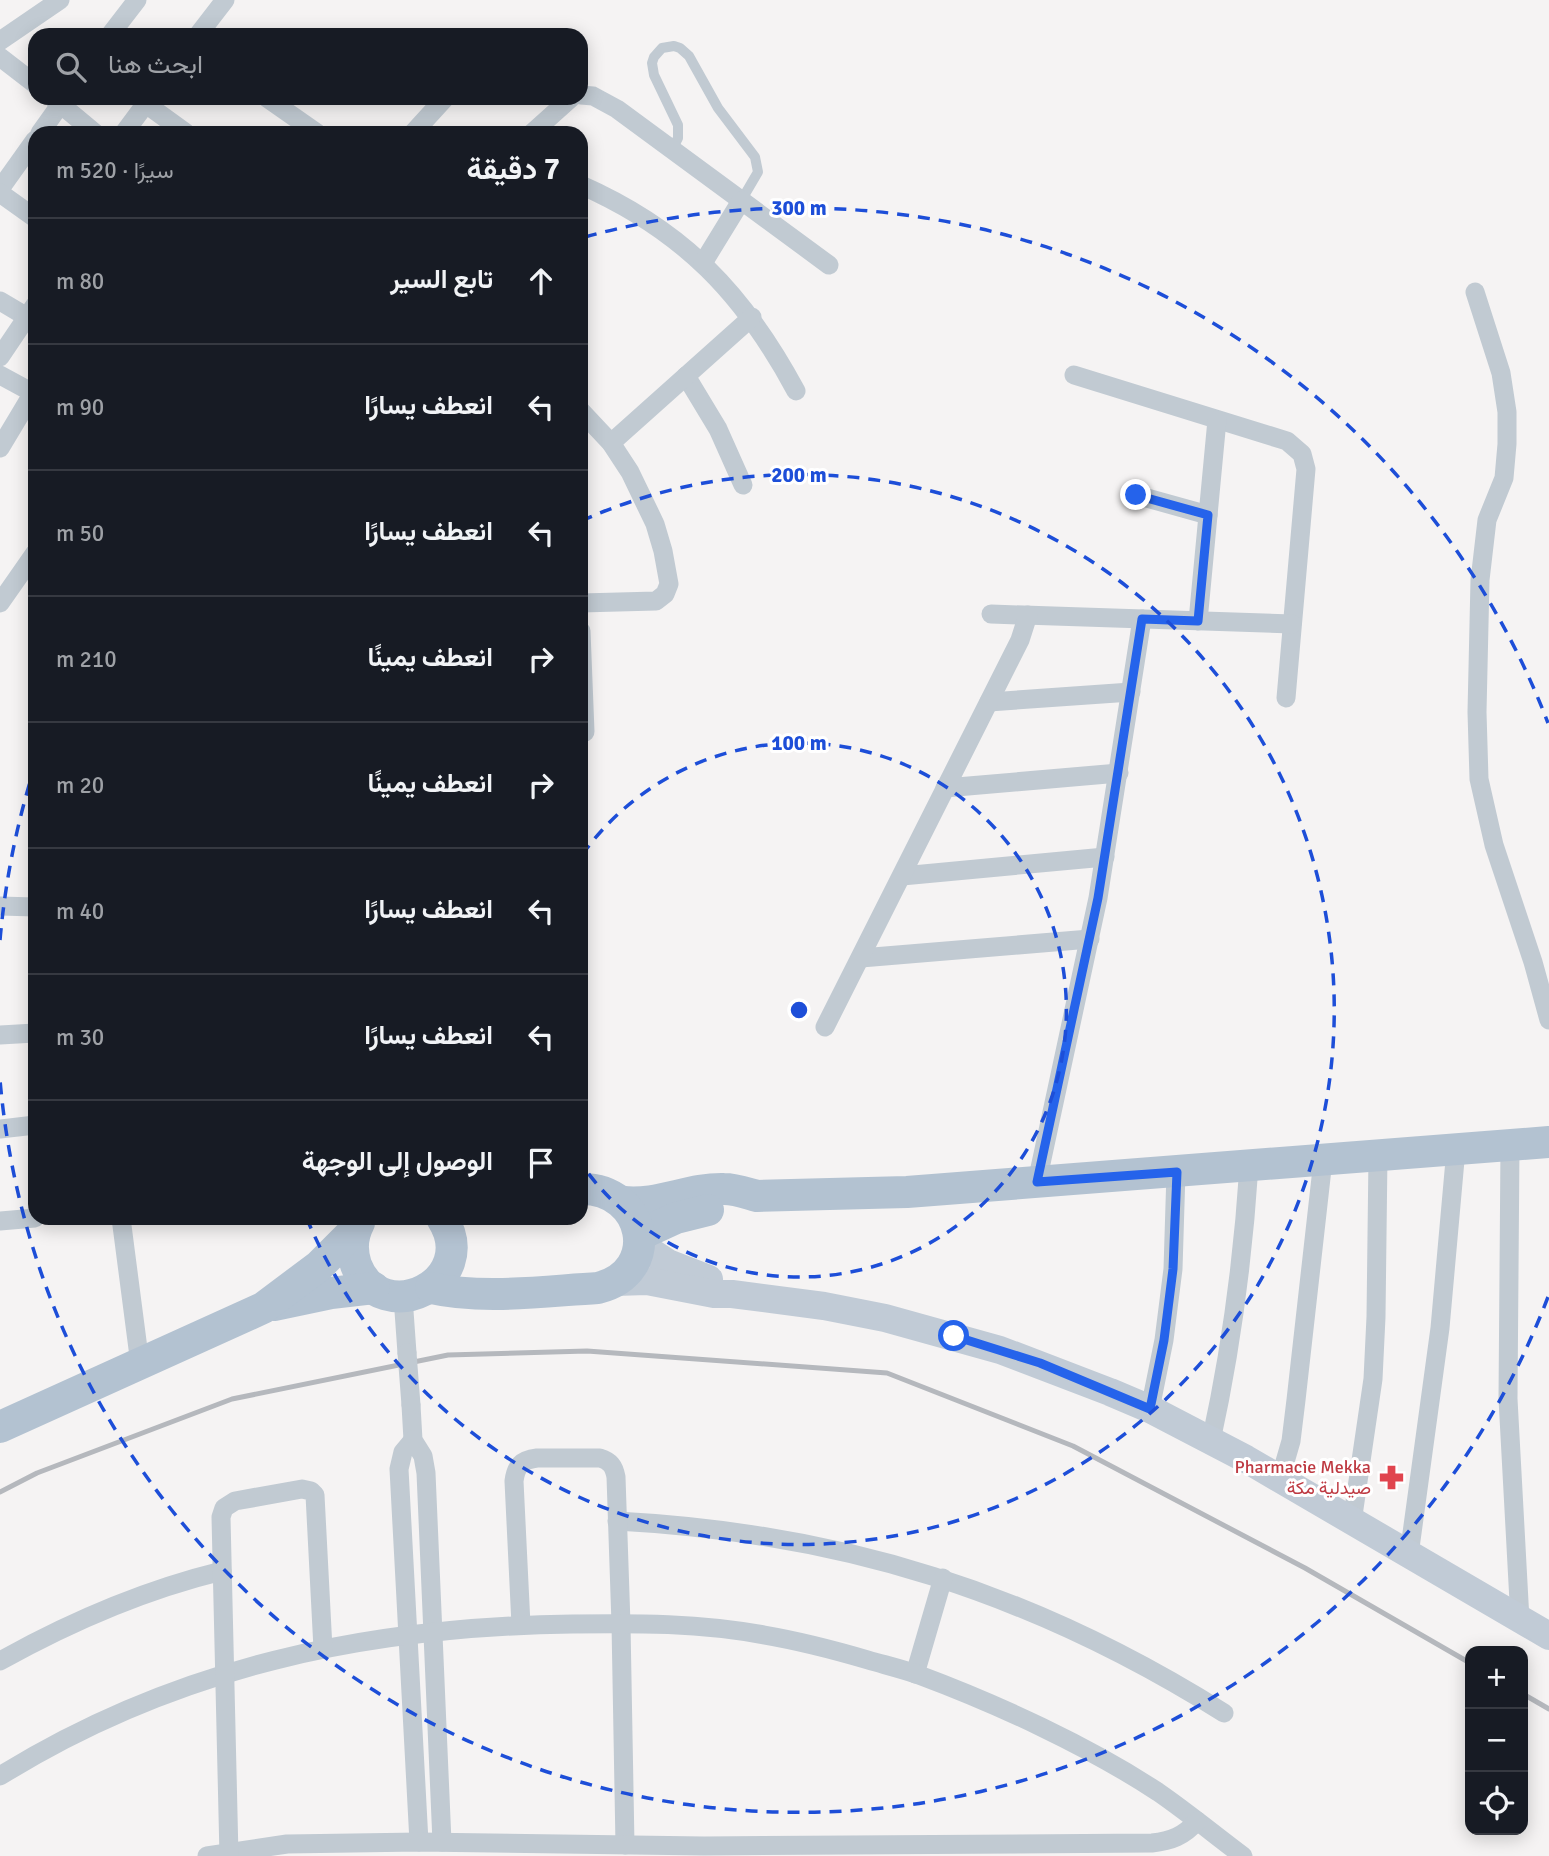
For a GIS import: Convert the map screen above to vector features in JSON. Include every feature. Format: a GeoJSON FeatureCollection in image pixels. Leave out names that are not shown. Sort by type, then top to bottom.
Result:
{"type":"FeatureCollection","features":[{"type":"Feature","properties":{"kind":"main road"},"geometry":{"type":"LineString","coordinates":[[623,1202],[648,1202],[716,1189],[737,1190],[757,1196],[878,1194],[1549,1142]]}},
{"type":"Feature","properties":{"kind":"main road"},"geometry":{"type":"LineString","coordinates":[[0,1427],[263,1308],[331,1293],[482,1293],[598,1289],[615,1282],[629,1270],[634,1262],[639,1240],[634,1217],[623,1202],[604,1191],[588,1190]]}},
{"type":"Feature","properties":{"kind":"main road"},"geometry":{"type":"LineString","coordinates":[[639,1240],[676,1218],[739,1204],[757,1196]]}},
{"type":"Feature","properties":{"kind":"main road"},"geometry":{"type":"LineString","coordinates":[[263,1308],[319,1266],[357,1225]]}},
{"type":"Feature","properties":{"kind":"main road"},"geometry":{"type":"LineString","coordinates":[[358,1225],[352,1251],[359,1272],[403,1291],[443,1274],[451,1257],[451,1239],[445,1225]]}},
{"type":"Feature","properties":{"kind":"main road"},"geometry":{"type":"LineString","coordinates":[[639,1240],[668,1263],[718,1283],[732,1294]]}},
{"type":"Feature","properties":{"kind":"main road"},"geometry":{"type":"LineString","coordinates":[[615,1282],[647,1281],[714,1294],[732,1294],[865,1313],[954,1336],[1040,1363],[1150,1409],[1211,1441],[1549,1636]]}},
{"type":"Feature","properties":{"kind":"street"},"geometry":{"type":"LineString","coordinates":[[0,41],[60,0]]}},
{"type":"Feature","properties":{"kind":"street"},"geometry":{"type":"LineString","coordinates":[[115,28],[137,0]]}},
{"type":"Feature","properties":{"kind":"street"},"geometry":{"type":"LineString","coordinates":[[203,28],[225,0]]}},
{"type":"Feature","properties":{"kind":"street"},"geometry":{"type":"LineString","coordinates":[[0,57],[28,79]]}},
{"type":"Feature","properties":{"kind":"street"},"geometry":{"type":"LineString","coordinates":[[588,96],[606,102],[829,265]]}},
{"type":"Feature","properties":{"kind":"street"},"geometry":{"type":"LineString","coordinates":[[44,126],[57,105]]}},
{"type":"Feature","properties":{"kind":"street"},"geometry":{"type":"LineString","coordinates":[[65,105],[88,126]]}},
{"type":"Feature","properties":{"kind":"street"},"geometry":{"type":"LineString","coordinates":[[129,126],[145,105]]}},
{"type":"Feature","properties":{"kind":"street"},"geometry":{"type":"LineString","coordinates":[[153,105],[178,126]]}},
{"type":"Feature","properties":{"kind":"street"},"geometry":{"type":"LineString","coordinates":[[277,105],[307,126]]}},
{"type":"Feature","properties":{"kind":"street"},"geometry":{"type":"LineString","coordinates":[[420,126],[439,105]]}},
{"type":"Feature","properties":{"kind":"street"},"geometry":{"type":"LineString","coordinates":[[539,126],[558,105]]}},
{"type":"Feature","properties":{"kind":"street"},"geometry":{"type":"LineString","coordinates":[[28,150],[0,191],[28,213]]}},
{"type":"Feature","properties":{"kind":"street"},"geometry":{"type":"LineString","coordinates":[[588,189],[639,215],[671,236],[704,263],[752,317],[776,353],[796,391]]}},
{"type":"Feature","properties":{"kind":"street"},"geometry":{"type":"LineString","coordinates":[[704,263],[741,201]]}},
{"type":"Feature","properties":{"kind":"street"},"geometry":{"type":"LineString","coordinates":[[1475,292],[1502,373],[1507,444],[1504,478],[1487,520],[1482,567],[1477,712],[1479,779],[1494,845],[1533,962],[1549,1020]]}},
{"type":"Feature","properties":{"kind":"street"},"geometry":{"type":"LineString","coordinates":[[0,301],[28,310]]}},
{"type":"Feature","properties":{"kind":"street"},"geometry":{"type":"LineString","coordinates":[[0,357],[28,315]]}},
{"type":"Feature","properties":{"kind":"street"},"geometry":{"type":"LineString","coordinates":[[611,443],[752,317]]}},
{"type":"Feature","properties":{"kind":"street"},"geometry":{"type":"LineString","coordinates":[[0,375],[28,390]]}},
{"type":"Feature","properties":{"kind":"street"},"geometry":{"type":"LineString","coordinates":[[1074,375],[1287,441],[1298,448],[1306,469],[1286,698]]}},
{"type":"Feature","properties":{"kind":"street"},"geometry":{"type":"LineString","coordinates":[[685,376],[718,429],[743,485]]}},
{"type":"Feature","properties":{"kind":"street"},"geometry":{"type":"LineString","coordinates":[[0,447],[28,403]]}},
{"type":"Feature","properties":{"kind":"street"},"geometry":{"type":"LineString","coordinates":[[588,418],[611,443],[648,506],[663,551],[669,584],[665,594],[656,601],[588,603]]}},
{"type":"Feature","properties":{"kind":"street"},"geometry":{"type":"LineString","coordinates":[[1198,621],[1217,419]]}},
{"type":"Feature","properties":{"kind":"street"},"geometry":{"type":"LineString","coordinates":[[1136,495],[1208,515]]}},
{"type":"Feature","properties":{"kind":"street"},"geometry":{"type":"LineString","coordinates":[[0,603],[28,576]]}},
{"type":"Feature","properties":{"kind":"street"},"geometry":{"type":"LineString","coordinates":[[990,614],[1292,624]]}},
{"type":"Feature","properties":{"kind":"street"},"geometry":{"type":"LineString","coordinates":[[825,1027],[1020,640],[1028,615]]}},
{"type":"Feature","properties":{"kind":"street"},"geometry":{"type":"LineString","coordinates":[[1037,1182],[1090,939],[1142,619]]}},
{"type":"Feature","properties":{"kind":"street"},"geometry":{"type":"LineString","coordinates":[[989,702],[1131,692]]}},
{"type":"Feature","properties":{"kind":"street"},"geometry":{"type":"LineString","coordinates":[[945,788],[1119,773]]}},
{"type":"Feature","properties":{"kind":"street"},"geometry":{"type":"LineString","coordinates":[[902,876],[1105,857]]}},
{"type":"Feature","properties":{"kind":"street"},"geometry":{"type":"LineString","coordinates":[[0,906],[28,907]]}},
{"type":"Feature","properties":{"kind":"street"},"geometry":{"type":"LineString","coordinates":[[861,958],[1090,939]]}},
{"type":"Feature","properties":{"kind":"street"},"geometry":{"type":"LineString","coordinates":[[0,1035],[28,1033]]}},
{"type":"Feature","properties":{"kind":"street"},"geometry":{"type":"LineString","coordinates":[[0,1129],[28,1126]]}},
{"type":"Feature","properties":{"kind":"street"},"geometry":{"type":"LineString","coordinates":[[1510,1145],[1508,1399],[1520,1620]]}},
{"type":"Feature","properties":{"kind":"street"},"geometry":{"type":"LineString","coordinates":[[1409,1555],[1440,1328],[1456,1149]]}},
{"type":"Feature","properties":{"kind":"street"},"geometry":{"type":"LineString","coordinates":[[1352,1522],[1362,1469],[1373,1378],[1378,1155]]}},
{"type":"Feature","properties":{"kind":"street"},"geometry":{"type":"LineString","coordinates":[[1280,1479],[1291,1441],[1323,1160]]}},
{"type":"Feature","properties":{"kind":"street"},"geometry":{"type":"LineString","coordinates":[[1211,1441],[1235,1317],[1243,1254],[1249,1166]]}},
{"type":"Feature","properties":{"kind":"street"},"geometry":{"type":"LineString","coordinates":[[1150,1409],[1164,1340],[1173,1269],[1177,1172]]}},
{"type":"Feature","properties":{"kind":"street"},"geometry":{"type":"LineString","coordinates":[[0,1222],[28,1219]]}},
{"type":"Feature","properties":{"kind":"street"},"geometry":{"type":"LineString","coordinates":[[122,1225],[140,1364]]}},
{"type":"Feature","properties":{"kind":"street"},"geometry":{"type":"LineString","coordinates":[[403,1291],[413,1440],[419,1447],[425,1465],[442,1842]]}},
{"type":"Feature","properties":{"kind":"street"},"geometry":{"type":"LineString","coordinates":[[413,1440],[403,1452],[399,1469],[419,1842]]}},
{"type":"Feature","properties":{"kind":"street"},"geometry":{"type":"LineString","coordinates":[[521,1625],[514,1481],[516,1470],[527,1459],[607,1460],[614,1469],[617,1521],[625,1845]]}},
{"type":"Feature","properties":{"kind":"street"},"geometry":{"type":"LineString","coordinates":[[229,1854],[221,1517],[227,1505],[302,1489],[312,1492],[316,1500],[323,1649]]}},
{"type":"Feature","properties":{"kind":"street"},"geometry":{"type":"LineString","coordinates":[[617,1521],[672,1524],[781,1538],[887,1561],[943,1578],[990,1594],[1087,1635],[1157,1672],[1224,1713]]}},
{"type":"Feature","properties":{"kind":"street"},"geometry":{"type":"LineString","coordinates":[[0,1661],[94,1614],[187,1579],[222,1570]]}},
{"type":"Feature","properties":{"kind":"street"},"geometry":{"type":"LineString","coordinates":[[915,1674],[943,1578]]}},
{"type":"Feature","properties":{"kind":"street"},"geometry":{"type":"LineString","coordinates":[[0,1776],[74,1735],[169,1692],[224,1674],[323,1649],[408,1634],[521,1625],[694,1626],[763,1634],[832,1650],[915,1674],[979,1699],[1102,1759],[1158,1792],[1243,1856]]}},
{"type":"Feature","properties":{"kind":"street"},"geometry":{"type":"LineString","coordinates":[[208,1856],[287,1844],[419,1842],[625,1845],[1152,1843],[1175,1838],[1189,1830],[1197,1821]]}},
{"type":"Feature","properties":{"kind":"lane"},"geometry":{"type":"LineString","coordinates":[[672,150],[678,138],[678,125],[654,75],[652,63],[662,48],[674,46],[689,56],[718,108],[755,157],[758,172],[741,201]]}},
{"type":"Feature","properties":{"kind":"railway"},"geometry":{"type":"LineString","coordinates":[[0,1492],[37,1473],[232,1399],[448,1355],[587,1351],[887,1373],[1073,1446],[1305,1568],[1465,1660]]}},
{"type":"Feature","properties":{"kind":"railway"},"geometry":{"type":"LineString","coordinates":[[1528,1697],[1549,1709]]}},
{"type":"Feature","properties":{"kind":"place","name":"Pharmacie Mekka صيدلية مكة"},"geometry":{"type":"Point","coordinates":[1391,1477]}},
{"type":"Feature","properties":{"kind":"route"},"geometry":{"type":"LineString","coordinates":[[954,1336],[1040,1363],[1150,1409],[1164,1340],[1173,1269],[1177,1172],[1037,1182],[1098,898],[1142,619],[1198,621],[1208,515],[1136,495]]}}]}
